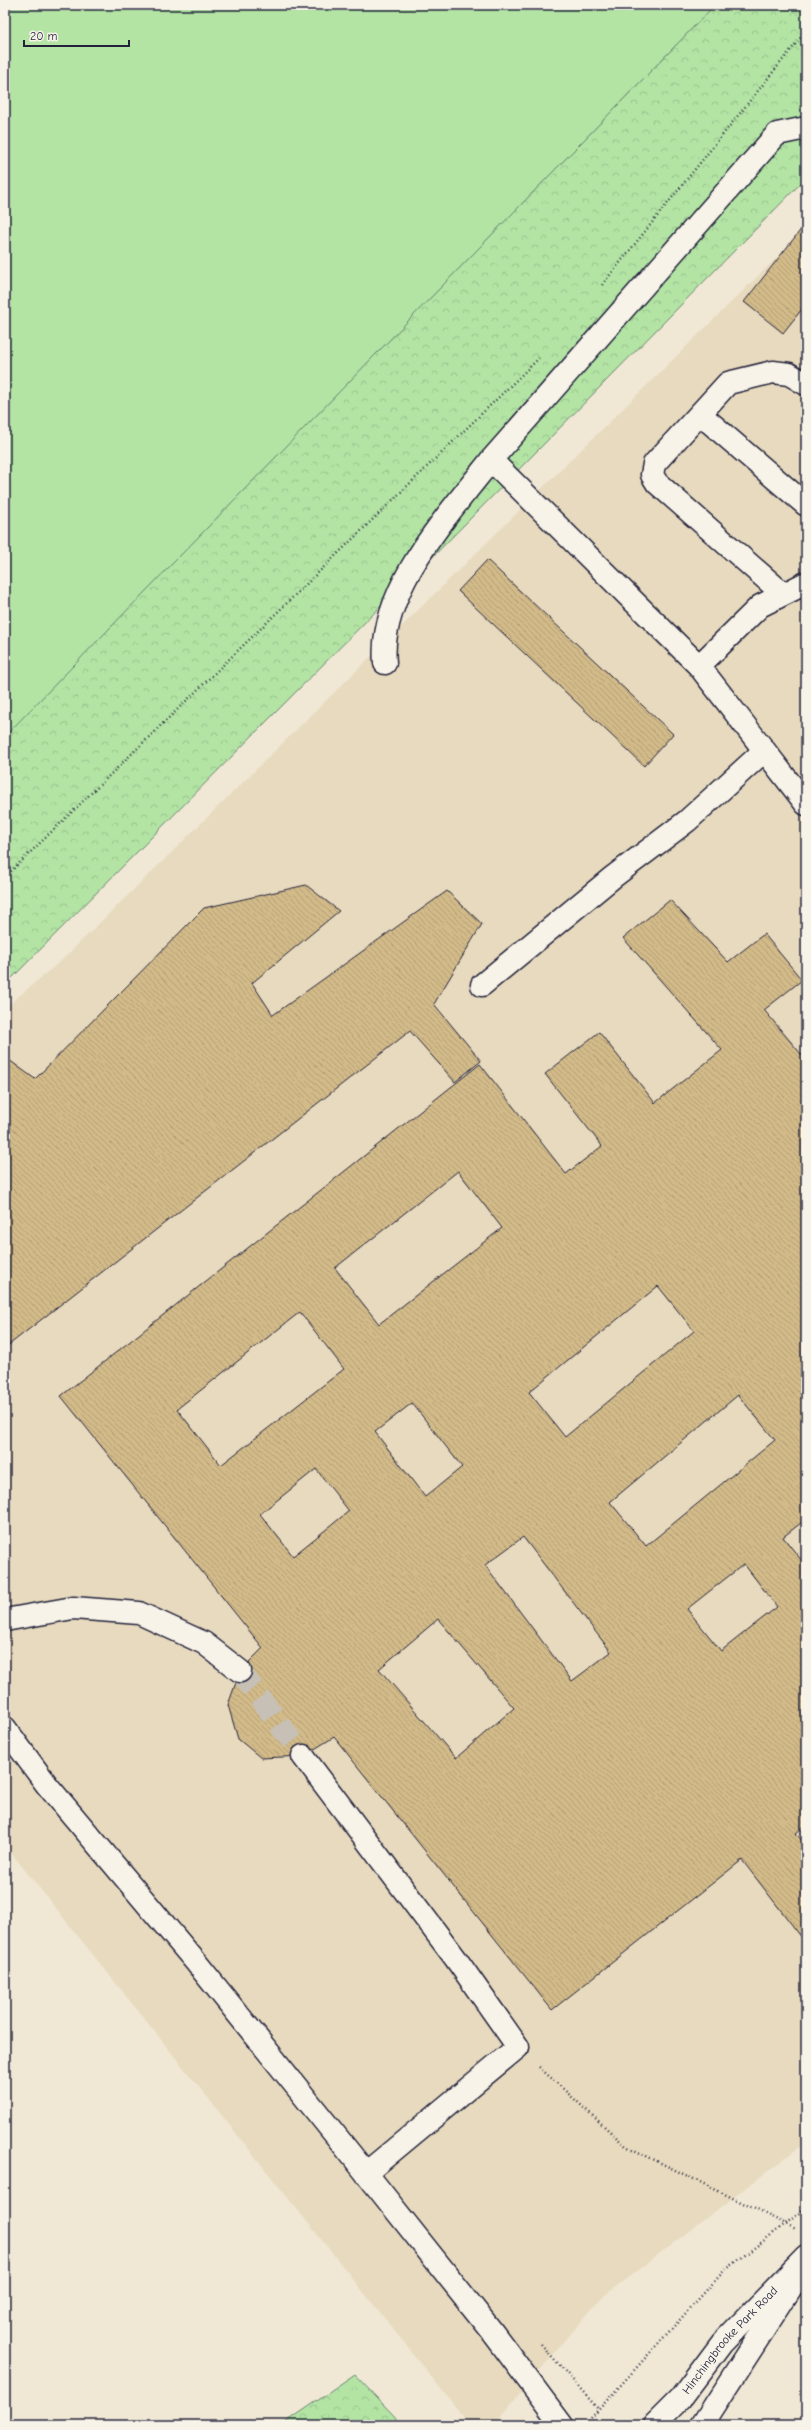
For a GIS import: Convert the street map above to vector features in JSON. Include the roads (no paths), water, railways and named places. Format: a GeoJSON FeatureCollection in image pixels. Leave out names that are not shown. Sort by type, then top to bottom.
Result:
{"type":"FeatureCollection","features":[{"type":"Feature","properties":{"kind":"street"},"geometry":{"type":"LineString","coordinates":[[385,663],[384,649],[387,629],[400,590],[435,532],[491,460],[777,134],[806,128]]}},
{"type":"Feature","properties":{"kind":"street"},"geometry":{"type":"LineString","coordinates":[[782,593],[658,483],[652,475],[654,464],[728,383],[773,372],[789,374],[806,384]]}},
{"type":"Feature","properties":{"kind":"street"},"geometry":{"type":"LineString","coordinates":[[700,414],[806,505]]}},
{"type":"Feature","properties":{"kind":"street"},"geometry":{"type":"LineString","coordinates":[[491,460],[699,666],[806,804]]}},
{"type":"Feature","properties":{"kind":"street"},"geometry":{"type":"LineString","coordinates":[[699,666],[760,606],[782,593],[806,583]]}},
{"type":"Feature","properties":{"kind":"street"},"geometry":{"type":"LineString","coordinates":[[482,985],[613,877],[687,821],[764,751]]}},
{"type":"Feature","properties":{"kind":"street"},"geometry":{"type":"LineString","coordinates":[[5,1620],[73,1608],[139,1613],[204,1643],[240,1671]]}},
{"type":"Feature","properties":{"kind":"street"},"geometry":{"type":"LineString","coordinates":[[5,1728],[48,1785],[194,1961],[492,2330],[562,2425]]}},
{"type":"Feature","properties":{"kind":"street"},"geometry":{"type":"LineString","coordinates":[[303,1756],[456,1960],[518,2047],[366,2173]]}},
{"type":"Feature","properties":{"kind":"street","name":"Hinchingbrooke Park Road"},"geometry":{"type":"LineString","coordinates":[[654,2425],[680,2399],[722,2343],[806,2257]]}},
{"type":"Feature","properties":{"kind":"street","name":"Hinchingbrooke Park Road"},"geometry":{"type":"LineString","coordinates":[[702,2425],[806,2265]]}},
{"type":"Feature","properties":{"kind":"tunnel"},"geometry":{"type":"LineString","coordinates":[[240,1671],[303,1756]]}}]}
